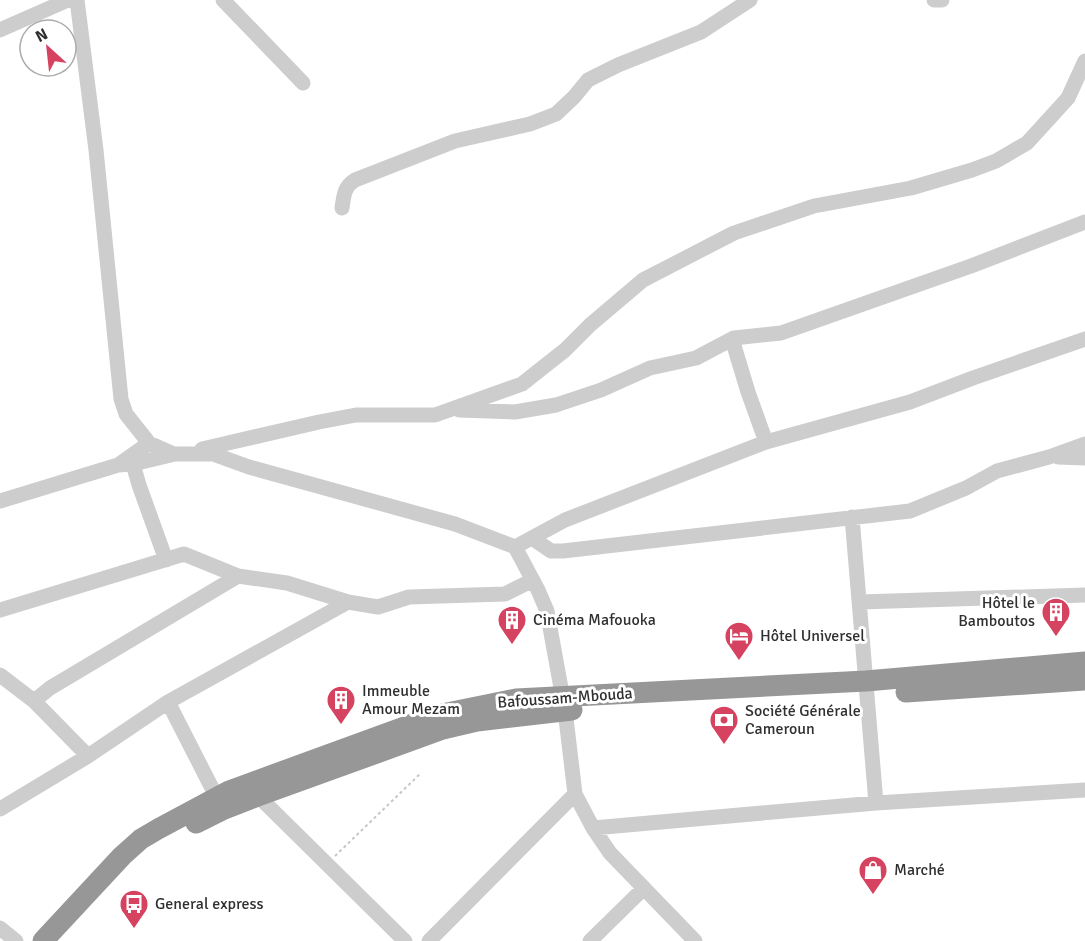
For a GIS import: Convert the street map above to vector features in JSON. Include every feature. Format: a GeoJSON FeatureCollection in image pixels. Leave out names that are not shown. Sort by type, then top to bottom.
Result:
{"type":"FeatureCollection","features":[{"type":"Feature","properties":{"kind":"highway","name":"Bafoussam-Mbouda"},"geometry":{"type":"LineString","coordinates":[[63,941],[126,870],[165,839],[222,810],[253,790],[437,715],[516,699],[563,703],[867,688],[1081,672]]}},
{"type":"Feature","properties":{"kind":"highway","name":"Bafoussam-Mbouda"},"geometry":{"type":"LineString","coordinates":[[43,941],[122,856],[141,839],[216,796],[253,790]]}},
{"type":"Feature","properties":{"kind":"street"},"geometry":{"type":"LineString","coordinates":[[0,30],[68,0]]}},
{"type":"Feature","properties":{"kind":"street"},"geometry":{"type":"LineString","coordinates":[[77,0],[96,150],[122,399],[126,414],[149,442],[174,454],[213,454],[456,524],[515,547],[547,611],[563,703],[575,794],[593,828],[610,853],[695,941]]}},
{"type":"Feature","properties":{"kind":"street"},"geometry":{"type":"LineString","coordinates":[[222,0],[303,82]]}},
{"type":"Feature","properties":{"kind":"street"},"geometry":{"type":"LineString","coordinates":[[342,208],[345,190],[356,180],[455,141],[530,124],[556,114],[574,98],[588,80],[618,65],[701,32],[750,0]]}},
{"type":"Feature","properties":{"kind":"street"},"geometry":{"type":"LineString","coordinates":[[934,0],[942,0]]}},
{"type":"Feature","properties":{"kind":"street"},"geometry":{"type":"LineString","coordinates":[[435,415],[522,384],[565,350],[590,325],[643,280],[734,233],[814,206],[911,188],[972,170],[1019,149],[1068,98],[1085,61]]}},
{"type":"Feature","properties":{"kind":"street"},"geometry":{"type":"LineString","coordinates":[[0,501],[126,464],[221,446],[237,440],[356,415],[435,415],[461,410],[515,412],[556,405],[600,390],[650,368],[696,358],[732,339],[781,333],[971,266],[1085,222]]}},
{"type":"Feature","properties":{"kind":"street"},"geometry":{"type":"LineString","coordinates":[[732,339],[766,442]]}},
{"type":"Feature","properties":{"kind":"street"},"geometry":{"type":"LineString","coordinates":[[515,547],[565,520],[766,442],[910,402],[1085,339]]}},
{"type":"Feature","properties":{"kind":"street"},"geometry":{"type":"LineString","coordinates":[[126,464],[149,442]]}},
{"type":"Feature","properties":{"kind":"street"},"geometry":{"type":"LineString","coordinates":[[532,538],[551,551],[564,551],[910,511],[966,488],[998,471],[1085,444]]}},
{"type":"Feature","properties":{"kind":"street"},"geometry":{"type":"LineString","coordinates":[[1049,457],[1085,458]]}},
{"type":"Feature","properties":{"kind":"street"},"geometry":{"type":"LineString","coordinates":[[126,464],[166,560]]}},
{"type":"Feature","properties":{"kind":"street"},"geometry":{"type":"LineString","coordinates":[[852,517],[876,803]]}},
{"type":"Feature","properties":{"kind":"street"},"geometry":{"type":"LineString","coordinates":[[0,610],[184,554],[238,576],[287,583],[348,602],[378,607],[409,597],[505,594],[533,580]]}},
{"type":"Feature","properties":{"kind":"street"},"geometry":{"type":"LineString","coordinates":[[34,701],[50,688],[238,576]]}},
{"type":"Feature","properties":{"kind":"street"},"geometry":{"type":"LineString","coordinates":[[860,602],[1085,595]]}},
{"type":"Feature","properties":{"kind":"street"},"geometry":{"type":"LineString","coordinates":[[0,809],[88,756],[168,702],[348,602]]}},
{"type":"Feature","properties":{"kind":"street"},"geometry":{"type":"LineString","coordinates":[[0,675],[34,701],[88,756]]}},
{"type":"Feature","properties":{"kind":"street"},"geometry":{"type":"LineString","coordinates":[[168,702],[216,796]]}},
{"type":"Feature","properties":{"kind":"street"},"geometry":{"type":"LineString","coordinates":[[253,790],[405,941]]}},
{"type":"Feature","properties":{"kind":"street"},"geometry":{"type":"LineString","coordinates":[[593,828],[876,803],[1085,790]]}},
{"type":"Feature","properties":{"kind":"street"},"geometry":{"type":"LineString","coordinates":[[429,941],[575,794]]}},
{"type":"Feature","properties":{"kind":"street"},"geometry":{"type":"LineString","coordinates":[[590,941],[644,888]]}},
{"type":"Feature","properties":{"kind":"street"},"geometry":{"type":"LineString","coordinates":[[0,928],[16,941]]}},
{"type":"Feature","properties":{"kind":"path"},"geometry":{"type":"LineString","coordinates":[[326,864],[421,774]]}},
{"type":"Feature","properties":{"kind":"place","name":"Hôtel le Bamboutos"},"geometry":{"type":"Point","coordinates":[1056,638]}},
{"type":"Feature","properties":{"kind":"place","name":"Cinéma Mafouoka"},"geometry":{"type":"Point","coordinates":[512,646]}},
{"type":"Feature","properties":{"kind":"place","name":"Hôtel Universel"},"geometry":{"type":"Point","coordinates":[739,662]}},
{"type":"Feature","properties":{"kind":"place","name":"Immeuble Amour Mezam"},"geometry":{"type":"Point","coordinates":[341,726]}},
{"type":"Feature","properties":{"kind":"place","name":"Société Générale Cameroun"},"geometry":{"type":"Point","coordinates":[724,746]}},
{"type":"Feature","properties":{"kind":"place","name":"Marché"},"geometry":{"type":"Point","coordinates":[873,896]}},
{"type":"Feature","properties":{"kind":"place","name":"General express"},"geometry":{"type":"Point","coordinates":[134,930]}}]}
